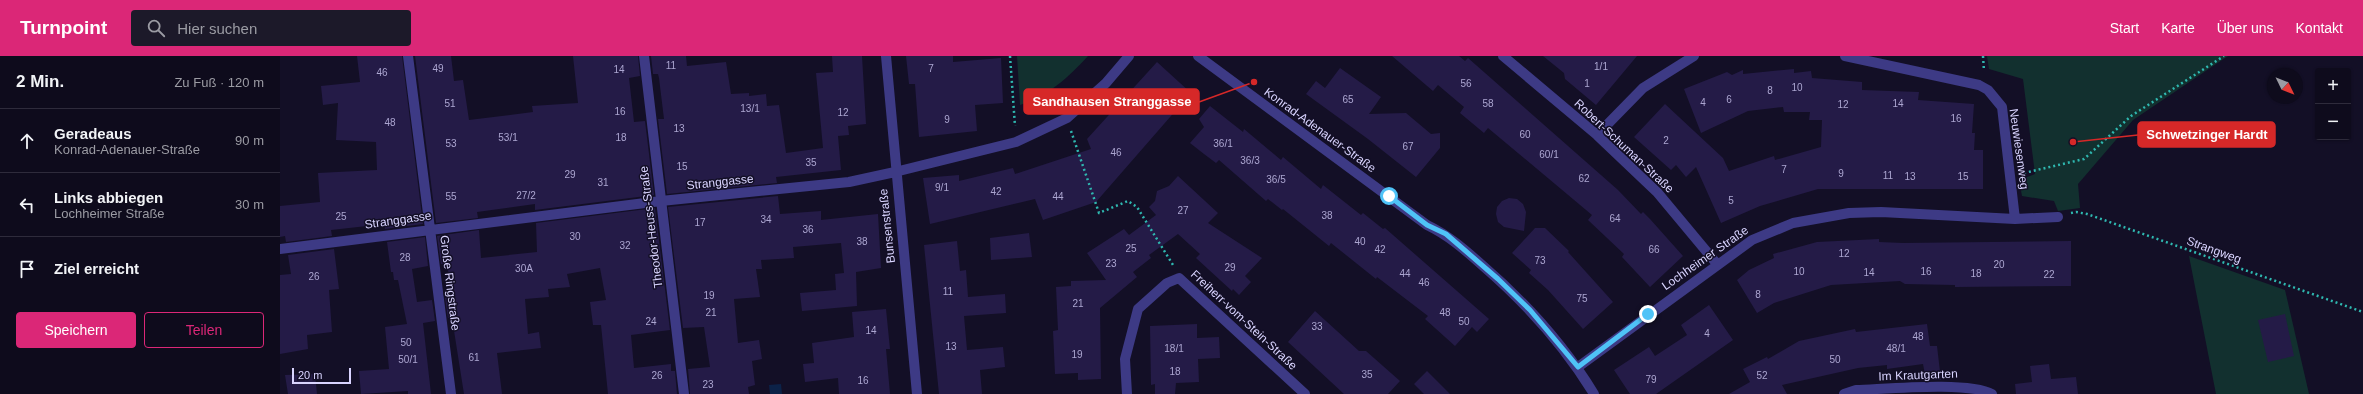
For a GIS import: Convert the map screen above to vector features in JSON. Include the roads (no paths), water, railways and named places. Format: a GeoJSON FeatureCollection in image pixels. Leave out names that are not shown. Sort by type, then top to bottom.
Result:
{"type":"FeatureCollection","features":[{"type":"Feature","properties":{"kind":"street","name":"Große Ringstraße"},"geometry":{"type":"LineString","coordinates":[[408,56],[451,394]]}},
{"type":"Feature","properties":{"kind":"street","name":"Theodor-Heuss-Straße"},"geometry":{"type":"LineString","coordinates":[[644,56],[684,394]]}},
{"type":"Feature","properties":{"kind":"street","name":"Bunsenstraße"},"geometry":{"type":"LineString","coordinates":[[886,56],[895,172],[917,394]]}},
{"type":"Feature","properties":{"kind":"street","name":"Stranggasse"},"geometry":{"type":"LineString","coordinates":[[280,249],[661,201],[849,182],[895,172],[1016,142],[1067,118],[1106,83],[1129,56]]}},
{"type":"Feature","properties":{"kind":"street","name":"Konrad-Adenauer-Straße"},"geometry":{"type":"LineString","coordinates":[[1198,56],[1427,225],[1446,234],[1530,310],[1578,367],[1594,394]]}},
{"type":"Feature","properties":{"kind":"street","name":"Robert-Schuman-Straße"},"geometry":{"type":"LineString","coordinates":[[1503,56],[1597,135],[1657,192],[1716,264]]}},
{"type":"Feature","properties":{"kind":"street"},"geometry":{"type":"LineString","coordinates":[[1597,135],[1643,88],[1694,56]]}},
{"type":"Feature","properties":{"kind":"street","name":"Neuwiesenweg"},"geometry":{"type":"LineString","coordinates":[[1845,56],[1979,85],[1988,90],[2002,107],[2015,219]]}},
{"type":"Feature","properties":{"kind":"street","name":"Lochheimer Straße"},"geometry":{"type":"LineString","coordinates":[[1578,367],[1716,264],[1752,240],[1793,223],[1849,214],[1881,212],[2015,219],[2058,217]]}},
{"type":"Feature","properties":{"kind":"street","name":"Freiherr-vom-Stein-Straße"},"geometry":{"type":"LineString","coordinates":[[1127,394],[1125,358],[1138,308],[1167,283],[1179,278],[1305,394]]}},
{"type":"Feature","properties":{"kind":"street","name":"Im Krautgarten"},"geometry":{"type":"LineString","coordinates":[[1844,394],[1856,390],[1966,387],[1986,390],[1992,394]]}},
{"type":"Feature","properties":{"kind":"water"},"geometry":{"type":"Polygon","coordinates":[[[781,384],[782,394],[770,394],[769,385],[781,384]]]}},
{"type":"Feature","properties":{"kind":"place","name":"Sandhausen Stranggasse"},"geometry":{"type":"Point","coordinates":[1254,82]}},
{"type":"Feature","properties":{"kind":"place","name":"Schwetzinger Hardt"},"geometry":{"type":"Point","coordinates":[2073,142]}}]}
